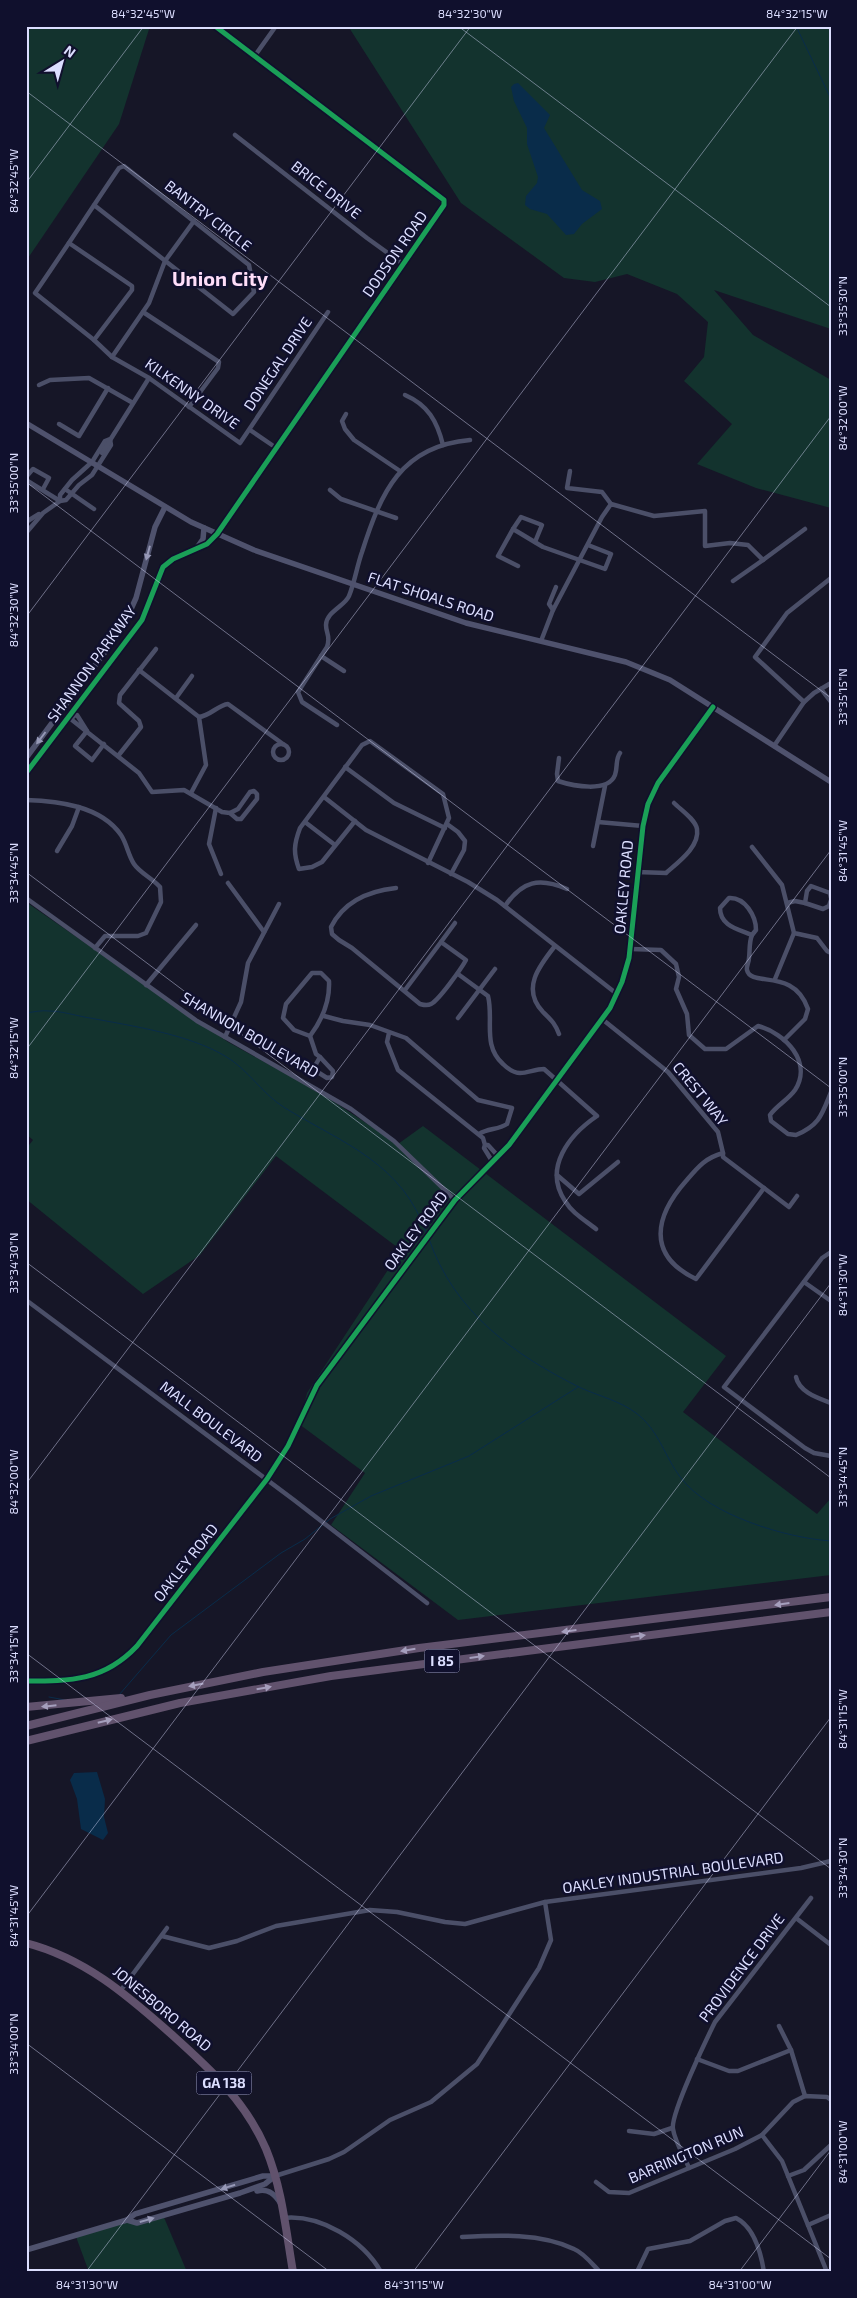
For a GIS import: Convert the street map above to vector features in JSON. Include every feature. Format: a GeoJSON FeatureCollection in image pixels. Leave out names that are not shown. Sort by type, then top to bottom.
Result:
{"type":"FeatureCollection","features":[{"type":"Feature","properties":{"kind":"highway","name":"I 85"},"geometry":{"type":"LineString","coordinates":[[26,1726],[150,1695],[264,1672],[409,1650],[831,1597]]}},
{"type":"Feature","properties":{"kind":"highway","name":"I 85"},"geometry":{"type":"LineString","coordinates":[[26,1741],[180,1703],[331,1676],[831,1612]]}},
{"type":"Feature","properties":{"kind":"highway"},"geometry":{"type":"LineString","coordinates":[[26,1707],[150,1695]]}},
{"type":"Feature","properties":{"kind":"highway","name":"JONESBORO ROAD"},"geometry":{"type":"LineString","coordinates":[[26,1943],[76,1961],[121,1990],[206,2065],[228,2088],[256,2128],[275,2176],[293,2272]]}},
{"type":"Feature","properties":{"kind":"street","name":"DODSON ROAD"},"geometry":{"type":"LineString","coordinates":[[215,26],[444,200],[444,205],[217,534]]}},
{"type":"Feature","properties":{"kind":"street"},"geometry":{"type":"LineString","coordinates":[[254,56],[276,26]]}},
{"type":"Feature","properties":{"kind":"street","name":"BRICE DRIVE"},"geometry":{"type":"LineString","coordinates":[[235,135],[403,264]]}},
{"type":"Feature","properties":{"kind":"street","name":"BANTRY CIRCLE"},"geometry":{"type":"LineString","coordinates":[[124,166],[249,265],[254,292],[233,314],[94,205],[119,168],[124,166]]}},
{"type":"Feature","properties":{"kind":"street"},"geometry":{"type":"LineString","coordinates":[[94,205],[69,243],[132,286],[132,290],[94,340]]}},
{"type":"Feature","properties":{"kind":"street"},"geometry":{"type":"LineString","coordinates":[[112,357],[144,312],[154,294],[165,261],[194,221]]}},
{"type":"Feature","properties":{"kind":"street","name":"KILKENNY DRIVE"},"geometry":{"type":"LineString","coordinates":[[69,243],[35,293],[94,340],[112,357],[149,378],[240,443],[250,430],[272,445]]}},
{"type":"Feature","properties":{"kind":"street"},"geometry":{"type":"LineString","coordinates":[[144,312],[219,362],[218,368],[189,407]]}},
{"type":"Feature","properties":{"kind":"street","name":"DONEGAL DRIVE"},"geometry":{"type":"LineString","coordinates":[[250,430],[328,312]]}},
{"type":"Feature","properties":{"kind":"street"},"geometry":{"type":"LineString","coordinates":[[39,385],[50,380],[89,378],[133,403]]}},
{"type":"Feature","properties":{"kind":"street"},"geometry":{"type":"LineString","coordinates":[[26,522],[60,501],[66,500],[99,466],[105,442],[110,439],[149,378]]}},
{"type":"Feature","properties":{"kind":"street"},"geometry":{"type":"LineString","coordinates":[[59,424],[79,436],[108,388]]}},
{"type":"Feature","properties":{"kind":"street"},"geometry":{"type":"LineString","coordinates":[[405,396],[419,403],[431,414],[438,427],[443,444]]}},
{"type":"Feature","properties":{"kind":"street"},"geometry":{"type":"LineString","coordinates":[[346,414],[342,421],[350,436],[400,470]]}},
{"type":"Feature","properties":{"kind":"street","name":"FLAT SHOALS ROAD"},"geometry":{"type":"LineString","coordinates":[[26,423],[165,507],[204,528],[254,550],[466,623],[640,666],[670,680],[831,782]]}},
{"type":"Feature","properties":{"kind":"street"},"geometry":{"type":"LineString","coordinates":[[337,725],[302,702],[298,696],[299,688],[329,641],[326,625],[328,619],[348,599],[376,511],[386,490],[400,470],[419,456],[443,444],[470,440]]}},
{"type":"Feature","properties":{"kind":"street"},"geometry":{"type":"LineString","coordinates":[[60,501],[60,495],[65,489],[102,453]]}},
{"type":"Feature","properties":{"kind":"street"},"geometry":{"type":"LineString","coordinates":[[43,489],[48,478],[33,469],[26,479],[60,501]]}},
{"type":"Feature","properties":{"kind":"street"},"geometry":{"type":"LineString","coordinates":[[570,471],[567,488],[602,492],[611,504],[654,516],[705,511],[705,546],[730,543],[748,545],[763,560]]}},
{"type":"Feature","properties":{"kind":"street"},"geometry":{"type":"LineString","coordinates":[[65,489],[94,509]]}},
{"type":"Feature","properties":{"kind":"street"},"geometry":{"type":"LineString","coordinates":[[330,490],[341,499],[396,518]]}},
{"type":"Feature","properties":{"kind":"street"},"geometry":{"type":"LineString","coordinates":[[541,642],[553,610],[611,504]]}},
{"type":"Feature","properties":{"kind":"street","name":"SHANNON PARKWAY"},"geometry":{"type":"LineString","coordinates":[[26,758],[122,629],[136,598],[155,527],[165,507]]}},
{"type":"Feature","properties":{"kind":"street"},"geometry":{"type":"LineString","coordinates":[[26,533],[43,513]]}},
{"type":"Feature","properties":{"kind":"street"},"geometry":{"type":"LineString","coordinates":[[518,566],[498,556],[521,517],[542,525],[535,542]]}},
{"type":"Feature","properties":{"kind":"street"},"geometry":{"type":"LineString","coordinates":[[194,550],[203,539],[204,528]]}},
{"type":"Feature","properties":{"kind":"street"},"geometry":{"type":"LineString","coordinates":[[513,529],[535,542],[605,569],[611,554],[588,545]]}},
{"type":"Feature","properties":{"kind":"street"},"geometry":{"type":"LineString","coordinates":[[734,581],[805,529]]}},
{"type":"Feature","properties":{"kind":"street","name":"SHANNON PARKWAY"},"geometry":{"type":"LineString","coordinates":[[26,773],[142,620],[163,567],[173,559],[207,544],[217,534]]}},
{"type":"Feature","properties":{"kind":"street"},"geometry":{"type":"LineString","coordinates":[[804,702],[755,657],[787,613],[831,578]]}},
{"type":"Feature","properties":{"kind":"street"},"geometry":{"type":"LineString","coordinates":[[553,610],[549,604],[556,587]]}},
{"type":"Feature","properties":{"kind":"street"},"geometry":{"type":"LineString","coordinates":[[118,756],[141,727],[139,721],[118,700],[156,649]]}},
{"type":"Feature","properties":{"kind":"street"},"geometry":{"type":"LineString","coordinates":[[321,656],[344,671]]}},
{"type":"Feature","properties":{"kind":"street"},"geometry":{"type":"LineString","coordinates":[[139,670],[199,717],[206,765],[191,793]]}},
{"type":"Feature","properties":{"kind":"street"},"geometry":{"type":"LineString","coordinates":[[176,698],[192,676]]}},
{"type":"Feature","properties":{"kind":"street"},"geometry":{"type":"LineString","coordinates":[[774,746],[804,702],[814,693],[831,683]]}},
{"type":"Feature","properties":{"kind":"street"},"geometry":{"type":"LineString","coordinates":[[821,689],[831,702]]}},
{"type":"Feature","properties":{"kind":"street"},"geometry":{"type":"LineString","coordinates":[[199,717],[209,715],[222,705],[228,704],[283,744]]}},
{"type":"Feature","properties":{"kind":"street","name":"OAKLEY ROAD"},"geometry":{"type":"LineString","coordinates":[[26,1682],[66,1681],[85,1678],[103,1672],[122,1660],[137,1646],[267,1479],[288,1446],[317,1385],[455,1200],[509,1145],[602,1019],[616,994],[626,970],[631,949],[637,872],[648,804],[658,783],[713,707]]}},
{"type":"Feature","properties":{"kind":"street"},"geometry":{"type":"LineString","coordinates":[[104,744],[92,760],[75,746],[87,731],[104,744],[139,773],[152,792],[159,793],[178,789],[191,793],[216,808],[230,813],[237,819],[241,819],[257,799],[257,794],[250,792],[238,809],[230,813]]}},
{"type":"Feature","properties":{"kind":"street"},"geometry":{"type":"LineString","coordinates":[[355,821],[318,865],[299,869],[294,854],[294,842],[305,822],[362,745],[370,742],[443,794],[449,818],[428,863]]}},
{"type":"Feature","properties":{"kind":"street"},"geometry":{"type":"LineString","coordinates":[[559,758],[558,781],[572,786],[605,786],[615,776],[616,760],[620,753]]}},
{"type":"Feature","properties":{"kind":"street"},"geometry":{"type":"LineString","coordinates":[[346,767],[394,803],[458,832],[465,841],[464,850],[451,874]]}},
{"type":"Feature","properties":{"kind":"street"},"geometry":{"type":"LineString","coordinates":[[593,846],[605,786]]}},
{"type":"Feature","properties":{"kind":"street"},"geometry":{"type":"LineString","coordinates":[[324,797],[366,830],[468,882],[505,906],[616,994]]}},
{"type":"Feature","properties":{"kind":"street"},"geometry":{"type":"LineString","coordinates":[[26,800],[53,801],[80,807],[117,829],[123,837],[135,865],[155,882],[162,895],[161,902],[146,933],[138,936],[105,936],[100,939],[96,948]]}},
{"type":"Feature","properties":{"kind":"street"},"geometry":{"type":"LineString","coordinates":[[637,872],[666,873],[686,855],[695,840],[697,830],[692,820],[674,803]]}},
{"type":"Feature","properties":{"kind":"street"},"geometry":{"type":"LineString","coordinates":[[57,851],[72,826],[80,807]]}},
{"type":"Feature","properties":{"kind":"street"},"geometry":{"type":"LineString","coordinates":[[216,808],[209,844],[220,874]]}},
{"type":"Feature","properties":{"kind":"street"},"geometry":{"type":"LineString","coordinates":[[305,822],[335,844]]}},
{"type":"Feature","properties":{"kind":"street"},"geometry":{"type":"LineString","coordinates":[[598,822],[643,826]]}},
{"type":"Feature","properties":{"kind":"street"},"geometry":{"type":"LineString","coordinates":[[752,847],[782,885],[794,933],[775,979]]}},
{"type":"Feature","properties":{"kind":"street"},"geometry":{"type":"LineString","coordinates":[[505,906],[515,891],[523,886],[547,882],[567,889]]}},
{"type":"Feature","properties":{"kind":"street"},"geometry":{"type":"LineString","coordinates":[[228,883],[264,932]]}},
{"type":"Feature","properties":{"kind":"street"},"geometry":{"type":"LineString","coordinates":[[787,903],[795,901],[823,909],[829,906],[830,893],[812,886],[807,891],[805,903]]}},
{"type":"Feature","properties":{"kind":"street"},"geometry":{"type":"LineString","coordinates":[[396,888],[381,889],[361,896],[337,915],[331,927],[332,934],[405,990],[420,1004],[426,1005],[433,1004],[458,974],[466,960],[441,942]]}},
{"type":"Feature","properties":{"kind":"street","name":"SHANNON BOULEVARD"},"geometry":{"type":"LineString","coordinates":[[26,898],[197,1021],[351,1108],[394,1141],[455,1200]]}},
{"type":"Feature","properties":{"kind":"street"},"geometry":{"type":"LineString","coordinates":[[752,935],[728,925],[723,920],[720,908],[724,902],[736,898],[742,901],[754,917],[756,923],[746,969],[755,979],[775,979],[788,983],[799,991],[808,1009],[805,1019],[784,1040]]}},
{"type":"Feature","properties":{"kind":"street"},"geometry":{"type":"LineString","coordinates":[[225,1037],[242,1002],[248,963],[279,904]]}},
{"type":"Feature","properties":{"kind":"street"},"geometry":{"type":"LineString","coordinates":[[405,990],[455,923]]}},
{"type":"Feature","properties":{"kind":"street"},"geometry":{"type":"LineString","coordinates":[[146,985],[196,925]]}},
{"type":"Feature","properties":{"kind":"street"},"geometry":{"type":"LineString","coordinates":[[794,933],[817,938],[827,951],[831,953]]}},
{"type":"Feature","properties":{"kind":"street"},"geometry":{"type":"LineString","coordinates":[[555,946],[538,968],[533,987],[536,1002],[554,1022],[558,1034]]}},
{"type":"Feature","properties":{"kind":"street"},"geometry":{"type":"LineString","coordinates":[[631,949],[661,950],[676,964],[679,977],[676,990],[687,1014],[688,1035],[705,1049],[726,1049],[758,1026],[765,1028],[784,1040],[798,1056],[800,1074],[793,1092],[770,1115],[771,1121],[788,1134],[796,1135],[818,1121],[829,1103],[831,1092]]}},
{"type":"Feature","properties":{"kind":"street"},"geometry":{"type":"LineString","coordinates":[[458,1018],[496,969]]}},
{"type":"Feature","properties":{"kind":"street"},"geometry":{"type":"LineString","coordinates":[[312,973],[321,973],[329,981],[324,1016],[310,1036],[294,1030],[283,1018],[286,1004],[312,973]]}},
{"type":"Feature","properties":{"kind":"street"},"geometry":{"type":"LineString","coordinates":[[458,974],[488,996],[489,1036],[492,1049],[499,1061],[515,1072],[522,1073],[544,1069],[596,1116],[580,1128],[567,1144],[558,1162],[557,1175],[559,1188],[569,1206],[583,1220],[596,1229]]}},
{"type":"Feature","properties":{"kind":"street"},"geometry":{"type":"LineString","coordinates":[[324,1016],[370,1025],[406,1038],[478,1100],[512,1108],[507,1124],[492,1130],[487,1129],[479,1134]]}},
{"type":"Feature","properties":{"kind":"street","name":"CREST WAY"},"geometry":{"type":"LineString","coordinates":[[602,1019],[668,1072],[718,1132],[722,1153]]}},
{"type":"Feature","properties":{"kind":"street"},"geometry":{"type":"LineString","coordinates":[[389,1033],[387,1042],[398,1070],[479,1134],[483,1138],[484,1148],[492,1162]]}},
{"type":"Feature","properties":{"kind":"street"},"geometry":{"type":"LineString","coordinates":[[310,1036],[316,1054],[320,1057],[331,1067],[333,1071],[332,1077],[327,1078],[316,1071],[316,1064],[320,1057]]}},
{"type":"Feature","properties":{"kind":"street"},"geometry":{"type":"LineString","coordinates":[[483,1138],[489,1135],[492,1130]]}},
{"type":"Feature","properties":{"kind":"street"},"geometry":{"type":"LineString","coordinates":[[485,1144],[498,1156]]}},
{"type":"Feature","properties":{"kind":"street"},"geometry":{"type":"LineString","coordinates":[[764,1188],[696,1279],[678,1268],[670,1258],[661,1240],[661,1220],[677,1191],[699,1165],[710,1157],[722,1153],[724,1157],[789,1206],[798,1196]]}},
{"type":"Feature","properties":{"kind":"street"},"geometry":{"type":"LineString","coordinates":[[557,1175],[578,1194],[618,1162]]}},
{"type":"Feature","properties":{"kind":"street"},"geometry":{"type":"LineString","coordinates":[[831,1252],[822,1258],[724,1387],[814,1454],[831,1456]]}},
{"type":"Feature","properties":{"kind":"street"},"geometry":{"type":"LineString","coordinates":[[804,1282],[831,1301]]}},
{"type":"Feature","properties":{"kind":"street","name":"MALL BOULEVARD"},"geometry":{"type":"LineString","coordinates":[[26,1300],[267,1479],[427,1603]]}},
{"type":"Feature","properties":{"kind":"street"},"geometry":{"type":"LineString","coordinates":[[796,1377],[797,1383],[802,1388],[831,1403]]}},
{"type":"Feature","properties":{"kind":"street","name":"OAKLEY INDUSTRIAL BOULEVARD"},"geometry":{"type":"LineString","coordinates":[[26,2250],[126,2220],[135,2214],[263,2176],[275,2176],[329,2160],[344,2152],[390,2120],[431,2102],[477,2064],[539,1968],[550,1940],[545,1902],[801,1868],[831,1862]]}},
{"type":"Feature","properties":{"kind":"street","name":"PROVIDENCE DRIVE"},"geometry":{"type":"LineString","coordinates":[[672,2128],[676,2112],[715,2022],[811,1898]]}},
{"type":"Feature","properties":{"kind":"street"},"geometry":{"type":"LineString","coordinates":[[162,1936],[209,1948],[237,1941],[276,1926],[370,1910],[397,1912],[445,1922],[465,1924],[545,1902]]}},
{"type":"Feature","properties":{"kind":"street"},"geometry":{"type":"LineString","coordinates":[[796,1918],[831,1946]]}},
{"type":"Feature","properties":{"kind":"street"},"geometry":{"type":"LineString","coordinates":[[121,1990],[167,1928]]}},
{"type":"Feature","properties":{"kind":"street"},"geometry":{"type":"LineString","coordinates":[[779,2026],[791,2050],[805,2096],[827,2097],[831,2100]]}},
{"type":"Feature","properties":{"kind":"street"},"geometry":{"type":"LineString","coordinates":[[698,2059],[729,2072],[738,2071],[791,2050]]}},
{"type":"Feature","properties":{"kind":"street","name":"BARRINGTON RUN"},"geometry":{"type":"LineString","coordinates":[[596,2182],[609,2192],[629,2194],[762,2135],[793,2102],[805,2096]]}},
{"type":"Feature","properties":{"kind":"street"},"geometry":{"type":"LineString","coordinates":[[629,2131],[654,2134],[672,2128],[689,2168]]}},
{"type":"Feature","properties":{"kind":"street"},"geometry":{"type":"LineString","coordinates":[[762,2135],[782,2161],[827,2272]]}},
{"type":"Feature","properties":{"kind":"street"},"geometry":{"type":"LineString","coordinates":[[788,2176],[804,2170],[831,2145]]}},
{"type":"Feature","properties":{"kind":"street","name":"OAKLEY INDUSTRIAL BOULEVARD"},"geometry":{"type":"LineString","coordinates":[[126,2220],[137,2223],[214,2201],[265,2184],[275,2176]]}},
{"type":"Feature","properties":{"kind":"street"},"geometry":{"type":"LineString","coordinates":[[214,2201],[220,2203],[262,2189],[269,2191],[281,2204]]}},
{"type":"Feature","properties":{"kind":"street"},"geometry":{"type":"LineString","coordinates":[[808,2225],[831,2215]]}},
{"type":"Feature","properties":{"kind":"street"},"geometry":{"type":"LineString","coordinates":[[283,2218],[295,2217],[323,2225],[347,2236],[364,2248],[381,2272]]}},
{"type":"Feature","properties":{"kind":"street"},"geometry":{"type":"LineString","coordinates":[[637,2272],[648,2249],[690,2241],[726,2221],[736,2218],[748,2226],[762,2259],[764,2272]]}},
{"type":"Feature","properties":{"kind":"street"},"geometry":{"type":"LineString","coordinates":[[462,2237],[527,2236],[576,2249],[600,2272]]}},
{"type":"Feature","properties":{"kind":"green space"},"geometry":{"type":"Polygon","coordinates":[[[33,26],[150,26],[119,124],[26,261],[26,34],[33,26]]]}},
{"type":"Feature","properties":{"kind":"green space"},"geometry":{"type":"Polygon","coordinates":[[[348,26],[831,26],[831,329],[714,290],[753,335],[831,380],[831,508],[756,488],[697,464],[732,424],[684,381],[704,357],[708,322],[677,294],[627,274],[595,282],[564,278],[461,203],[348,26]]]}},
{"type":"Feature","properties":{"kind":"green space"},"geometry":{"type":"Polygon","coordinates":[[[26,902],[228,1042],[319,1092],[398,1144],[423,1126],[726,1356],[683,1412],[817,1514],[831,1498],[831,1575],[458,1620],[331,1525],[365,1473],[299,1424],[307,1393],[401,1250],[276,1156],[200,1255],[143,1294],[26,1199],[26,1149],[33,1140],[26,1134],[26,902]]]}},
{"type":"Feature","properties":{"kind":"green space"},"geometry":{"type":"Polygon","coordinates":[[[163,2215],[187,2272],[89,2272],[75,2234],[163,2215]]]}},
{"type":"Feature","properties":{"kind":"water"},"geometry":{"type":"Polygon","coordinates":[[[518,83],[550,115],[544,128],[582,190],[600,201],[602,209],[582,224],[574,234],[566,235],[547,214],[530,209],[525,205],[526,196],[537,183],[538,177],[527,144],[527,128],[514,101],[511,87],[518,83]]]}},
{"type":"Feature","properties":{"kind":"water"},"geometry":{"type":"Polygon","coordinates":[[[97,1772],[105,1799],[104,1817],[108,1833],[103,1840],[81,1829],[77,1799],[70,1780],[74,1773],[97,1772]]]}},
{"type":"Feature","properties":{"kind":"waterway"},"geometry":{"type":"LineString","coordinates":[[796,26],[831,99]]}},
{"type":"Feature","properties":{"kind":"waterway"},"geometry":{"type":"LineString","coordinates":[[26,1013],[59,1012],[141,1028],[177,1036],[210,1048],[225,1056],[285,1108],[350,1145],[387,1173],[403,1190],[416,1210],[427,1235]]}},
{"type":"Feature","properties":{"kind":"waterway"},"geometry":{"type":"LineString","coordinates":[[429,1239],[440,1265],[470,1310],[510,1346],[532,1361],[581,1388],[623,1405],[636,1413],[656,1435],[675,1470],[694,1491],[710,1503],[729,1513],[771,1530],[831,1541]]}},
{"type":"Feature","properties":{"kind":"waterway"},"geometry":{"type":"LineString","coordinates":[[119,1695],[171,1635],[330,1519],[371,1496],[469,1456],[578,1387]]}},
{"type":"Feature","properties":{"kind":"waterway"},"geometry":{"type":"LineString","coordinates":[[49,1697],[65,1700]]}},
{"type":"Feature","properties":{"kind":"cycle path"},"geometry":{"type":"LineString","coordinates":[[26,773],[142,620],[163,567],[173,559],[207,544],[217,534],[444,205],[444,200],[215,26]]}},
{"type":"Feature","properties":{"kind":"cycle path"},"geometry":{"type":"LineString","coordinates":[[26,1681],[86,1677],[112,1666],[125,1658],[137,1646],[267,1479],[288,1446],[317,1385],[455,1200],[509,1145],[610,1008],[622,982],[629,958],[643,826],[648,804],[658,783],[713,707]]}},
{"type":"Feature","properties":{"kind":"district","name":"Union City"},"geometry":{"type":"Point","coordinates":[220,279]}}]}
